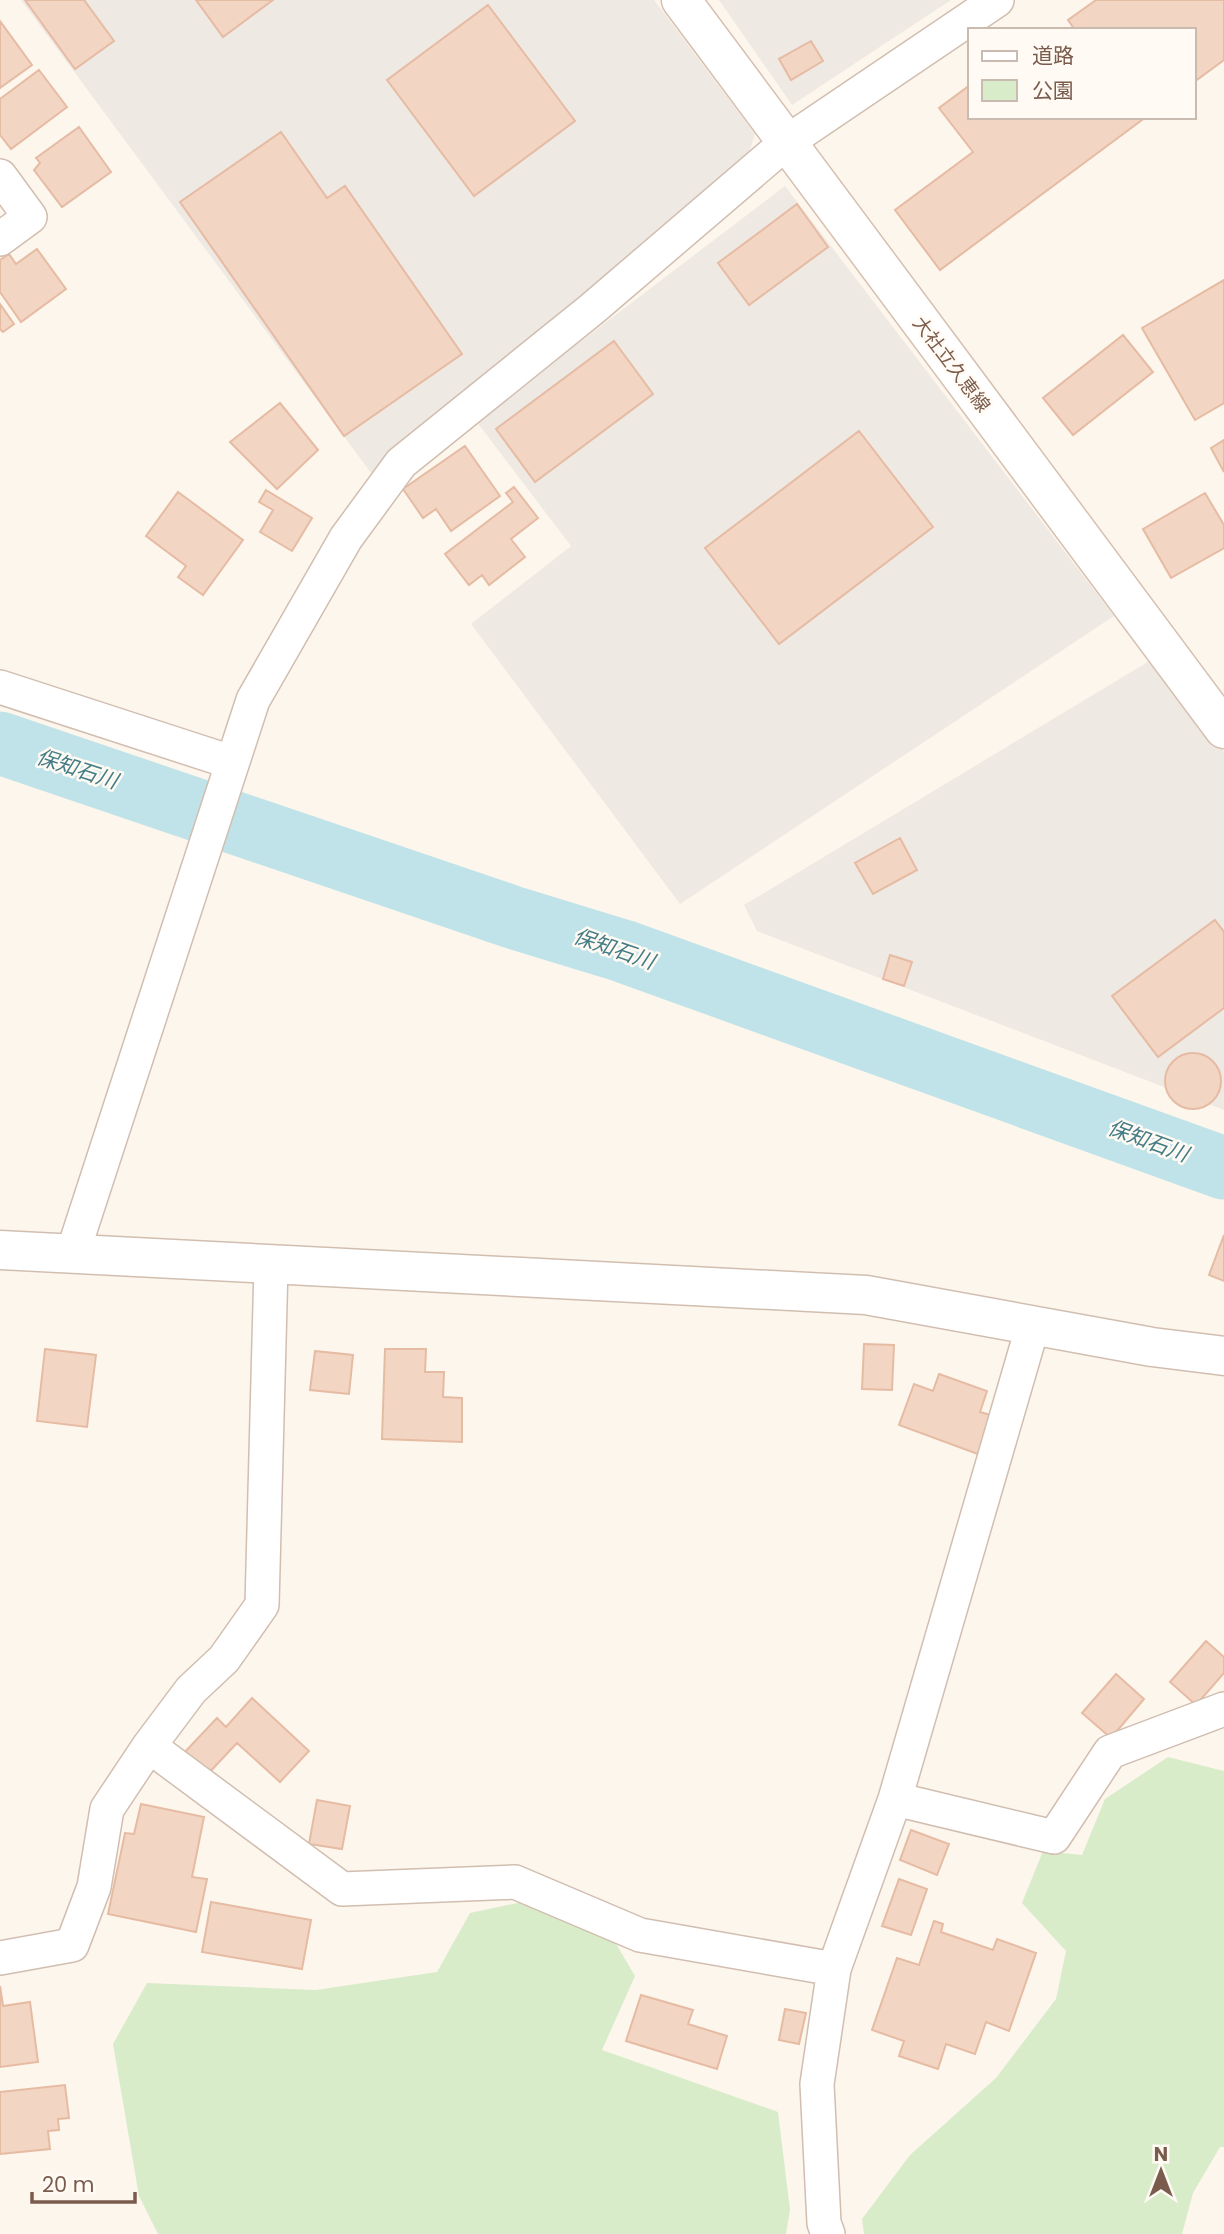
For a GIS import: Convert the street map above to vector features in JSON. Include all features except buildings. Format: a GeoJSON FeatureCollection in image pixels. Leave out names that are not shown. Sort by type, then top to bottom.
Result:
{"type":"FeatureCollection","features":[{"type":"Feature","properties":{"kind":"street","name":"大社立久恵線"},"geometry":{"type":"LineString","coordinates":[[681,0],[1224,729]]}},
{"type":"Feature","properties":{"kind":"street"},"geometry":{"type":"LineString","coordinates":[[73,1252],[253,700],[346,538],[401,463],[592,309],[787,142],[997,0]]}},
{"type":"Feature","properties":{"kind":"street"},"geometry":{"type":"LineString","coordinates":[[0,176],[30,217],[0,239]]}},
{"type":"Feature","properties":{"kind":"street"},"geometry":{"type":"LineString","coordinates":[[0,687],[231,762]]}},
{"type":"Feature","properties":{"kind":"street"},"geometry":{"type":"LineString","coordinates":[[0,1250],[73,1252],[271,1266],[866,1294],[1152,1347],[1224,1356]]}},
{"type":"Feature","properties":{"kind":"street"},"geometry":{"type":"LineString","coordinates":[[0,1958],[72,1945],[94,1888],[107,1809],[191,1690],[224,1658],[262,1605],[271,1266]]}},
{"type":"Feature","properties":{"kind":"street"},"geometry":{"type":"LineString","coordinates":[[828,2234],[824,2223],[817,2084],[834,1969],[895,1799],[1033,1325]]}},
{"type":"Feature","properties":{"kind":"street"},"geometry":{"type":"LineString","coordinates":[[895,1799],[1054,1837],[1110,1752],[1224,1709]]}},
{"type":"Feature","properties":{"kind":"street"},"geometry":{"type":"LineString","coordinates":[[149,1746],[342,1889],[515,1882],[640,1935],[834,1969]]}},
{"type":"Feature","properties":{"kind":"shaded area"},"geometry":{"type":"Polygon","coordinates":[[[21,0],[654,0],[755,134],[745,165],[371,473],[21,0]]]}},
{"type":"Feature","properties":{"kind":"shaded area"},"geometry":{"type":"Polygon","coordinates":[[[719,0],[951,0],[792,105],[719,0]]]}},
{"type":"Feature","properties":{"kind":"shaded area"},"geometry":{"type":"Polygon","coordinates":[[[785,186],[1114,616],[680,904],[471,624],[571,546],[476,421],[785,186]]]}},
{"type":"Feature","properties":{"kind":"shaded area"},"geometry":{"type":"Polygon","coordinates":[[[1156,657],[1224,752],[1224,1110],[757,931],[744,905],[1156,657]]]}},
{"type":"Feature","properties":{"kind":"green space"},"geometry":{"type":"Polygon","coordinates":[[[1168,1757],[1224,1771],[1224,2147],[1220,2147],[1193,2193],[1182,2234],[864,2234],[862,2219],[910,2155],[996,2078],[1056,1999],[1066,1951],[1022,1903],[1043,1851],[1082,1855],[1105,1799],[1168,1757]]]}},
{"type":"Feature","properties":{"kind":"green space"},"geometry":{"type":"Polygon","coordinates":[[[532,1900],[608,1930],[635,1976],[602,2050],[778,2112],[790,2210],[786,2234],[158,2234],[139,2196],[113,2044],[147,1983],[316,1990],[437,1972],[470,1913],[532,1900]]]}},
{"type":"Feature","properties":{"kind":"waterway","name":"保知石川"},"geometry":{"type":"LineString","coordinates":[[0,743],[512,917],[623,951],[1224,1168]]}}]}
